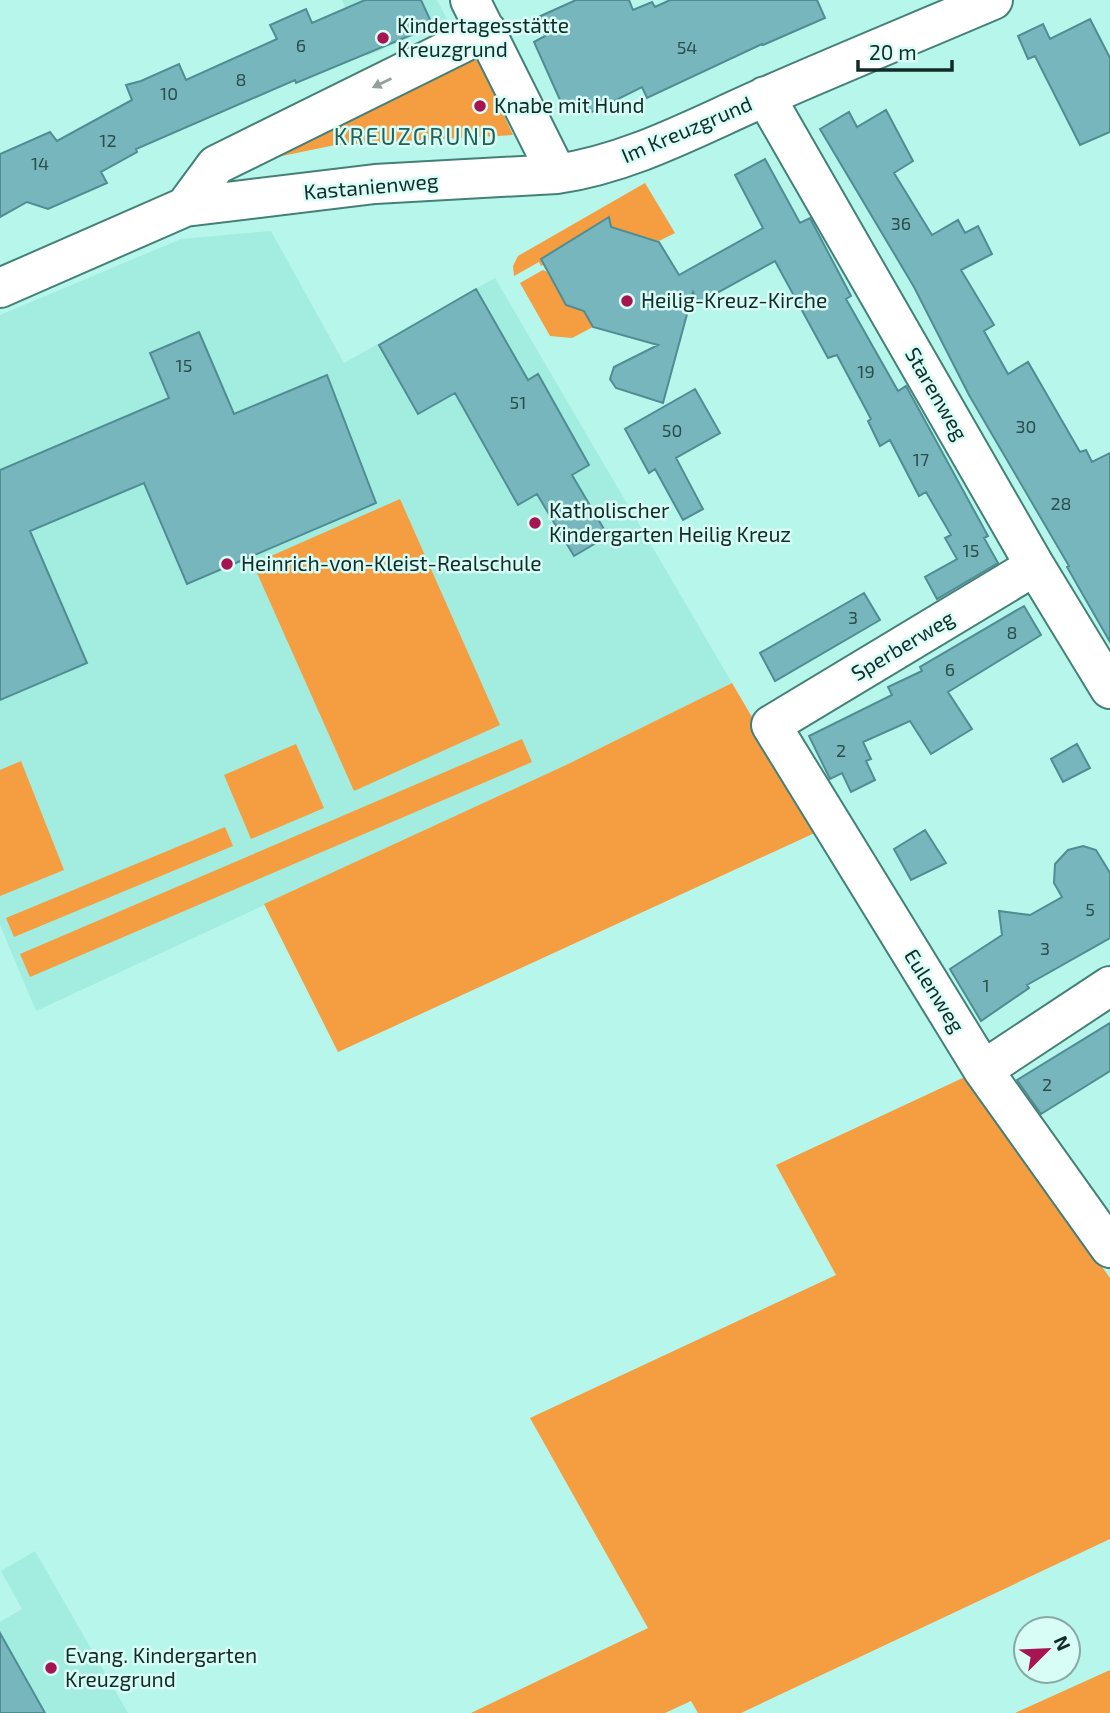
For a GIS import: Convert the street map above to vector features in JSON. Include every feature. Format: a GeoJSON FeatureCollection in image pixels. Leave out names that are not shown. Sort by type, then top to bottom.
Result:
{"type":"FeatureCollection","features":[{"type":"Feature","properties":{"kind":"street","name":"Im Kreuzgrund"},"geometry":{"type":"LineString","coordinates":[[557,174],[586,170],[667,143],[765,96],[993,0]]}},
{"type":"Feature","properties":{"kind":"street"},"geometry":{"type":"LineString","coordinates":[[186,207],[216,165],[479,16],[557,174]]}},
{"type":"Feature","properties":{"kind":"street","name":"Starenweg"},"geometry":{"type":"LineString","coordinates":[[765,96],[1035,566],[1110,689]]}},
{"type":"Feature","properties":{"kind":"street","name":"Kastanienweg"},"geometry":{"type":"LineString","coordinates":[[0,288],[186,207],[375,184],[557,174]]}},
{"type":"Feature","properties":{"kind":"street","name":"Sperberweg"},"geometry":{"type":"LineString","coordinates":[[771,725],[1035,566]]}},
{"type":"Feature","properties":{"kind":"street","name":"Eulenweg"},"geometry":{"type":"LineString","coordinates":[[771,725],[983,1070],[1110,1248]]}},
{"type":"Feature","properties":{"kind":"street"},"geometry":{"type":"LineString","coordinates":[[983,1070],[1110,986]]}},
{"type":"Feature","properties":{"kind":"shaded area","name":"Kindertagesstätte Kreuzgrund"},"geometry":{"type":"Polygon","coordinates":[[[342,0],[437,0],[448,21],[367,56],[342,0]]]}},
{"type":"Feature","properties":{"kind":"shaded area"},"geometry":{"type":"Polygon","coordinates":[[[476,54],[513,135],[335,145],[263,160],[476,54]]]}},
{"type":"Feature","properties":{"kind":"shaded area"},"geometry":{"type":"Polygon","coordinates":[[[645,183],[675,233],[659,241],[598,224],[540,259],[543,265],[539,262],[514,276],[513,266],[518,256],[645,183]]]}},
{"type":"Feature","properties":{"kind":"shaded area","name":"Heinrich-von-Kleist-Realschule"},"geometry":{"type":"Polygon","coordinates":[[[271,231],[344,363],[495,278],[732,683],[566,765],[36,1011],[0,925],[0,315],[181,239],[271,231]]]}},
{"type":"Feature","properties":{"kind":"shaded area"},"geometry":{"type":"Polygon","coordinates":[[[543,270],[547,272],[566,305],[584,311],[593,327],[572,338],[550,336],[520,283],[543,270]]]}},
{"type":"Feature","properties":{"kind":"shaded area"},"geometry":{"type":"Polygon","coordinates":[[[400,499],[500,725],[354,791],[253,564],[400,499]]]}},
{"type":"Feature","properties":{"kind":"shaded area"},"geometry":{"type":"Polygon","coordinates":[[[732,683],[819,831],[338,1052],[264,904],[566,765],[732,683]]]}},
{"type":"Feature","properties":{"kind":"shaded area"},"geometry":{"type":"Polygon","coordinates":[[[522,739],[532,762],[30,977],[20,954],[522,739]]]}},
{"type":"Feature","properties":{"kind":"shaded area"},"geometry":{"type":"Polygon","coordinates":[[[296,744],[324,808],[251,839],[224,775],[296,744]]]}},
{"type":"Feature","properties":{"kind":"shaded area"},"geometry":{"type":"Polygon","coordinates":[[[21,761],[64,870],[0,896],[0,770],[21,761]]]}},
{"type":"Feature","properties":{"kind":"shaded area"},"geometry":{"type":"Polygon","coordinates":[[[225,827],[233,846],[14,937],[6,918],[225,827]]]}},
{"type":"Feature","properties":{"kind":"shaded area"},"geometry":{"type":"Polygon","coordinates":[[[967,1076],[1110,1278],[1110,1539],[741,1713],[698,1713],[691,1701],[665,1713],[471,1713],[648,1628],[530,1418],[836,1275],[776,1165],[967,1076]]]}},
{"type":"Feature","properties":{"kind":"shaded area","name":"Evang. Kindergarten Kreuzgrund"},"geometry":{"type":"Polygon","coordinates":[[[35,1551],[128,1713],[0,1713],[0,1622],[22,1609],[1,1571],[35,1551]]]}},
{"type":"Feature","properties":{"kind":"shaded area"},"geometry":{"type":"Polygon","coordinates":[[[1110,1670],[1110,1713],[1015,1713],[1082,1685],[1110,1670]]]}},
{"type":"Feature","properties":{"kind":"building"},"geometry":{"type":"Polygon","coordinates":[[[365,0],[421,0],[433,26],[296,83],[295,80],[136,149],[137,152],[101,172],[107,183],[48,209],[27,202],[0,217],[0,154],[50,132],[57,141],[132,100],[126,85],[179,64],[186,80],[277,39],[270,25],[306,9],[312,23],[365,0]]]}},
{"type":"Feature","properties":{"kind":"building"},"geometry":{"type":"Polygon","coordinates":[[[576,0],[629,0],[633,10],[652,2],[655,7],[670,0],[817,0],[825,18],[762,44],[647,98],[642,87],[588,114],[560,100],[534,42],[545,36],[536,18],[576,0]]]}},
{"type":"Feature","properties":{"kind":"building"},"geometry":{"type":"Polygon","coordinates":[[[1090,19],[1110,58],[1110,132],[1080,145],[1035,56],[1028,59],[1018,36],[1043,24],[1050,39],[1090,19]]]}},
{"type":"Feature","properties":{"kind":"building"},"geometry":{"type":"Polygon","coordinates":[[[886,110],[913,161],[894,173],[932,235],[958,220],[965,233],[978,226],[992,254],[961,270],[994,325],[984,331],[1008,374],[1028,362],[1080,452],[1086,450],[1092,462],[1110,453],[1110,642],[969,395],[914,287],[820,129],[849,112],[857,127],[886,110]]]}},
{"type":"Feature","properties":{"kind":"building"},"geometry":{"type":"Polygon","coordinates":[[[765,159],[800,223],[810,218],[851,296],[846,299],[898,391],[906,386],[988,536],[984,538],[998,563],[937,599],[925,577],[957,559],[945,538],[951,535],[926,492],[919,496],[890,440],[880,446],[868,421],[871,419],[837,355],[828,358],[775,261],[699,303],[693,292],[663,403],[616,388],[610,379],[614,367],[658,345],[593,327],[584,311],[566,305],[541,259],[609,217],[611,227],[659,242],[679,275],[763,228],[735,175],[765,159]]]}},
{"type":"Feature","properties":{"kind":"building"},"geometry":{"type":"Polygon","coordinates":[[[476,289],[528,380],[538,374],[589,465],[572,475],[608,536],[574,556],[537,494],[518,505],[455,393],[418,414],[379,345],[476,289]]]}},
{"type":"Feature","properties":{"kind":"building"},"geometry":{"type":"Polygon","coordinates":[[[199,332],[234,414],[327,375],[376,503],[187,584],[144,483],[30,531],[87,663],[0,700],[0,470],[169,398],[150,353],[199,332]]]}},
{"type":"Feature","properties":{"kind":"building"},"geometry":{"type":"Polygon","coordinates":[[[695,389],[720,433],[676,458],[703,509],[683,520],[655,469],[649,473],[625,429],[695,389]]]}},
{"type":"Feature","properties":{"kind":"building"},"geometry":{"type":"Polygon","coordinates":[[[864,593],[880,620],[775,681],[760,653],[864,593]]]}},
{"type":"Feature","properties":{"kind":"building"},"geometry":{"type":"Polygon","coordinates":[[[1024,606],[1041,635],[948,692],[972,729],[931,754],[910,721],[863,742],[871,759],[866,761],[875,780],[851,792],[842,773],[830,779],[809,736],[892,695],[888,687],[922,671],[920,667],[1024,606]]]}},
{"type":"Feature","properties":{"kind":"building"},"geometry":{"type":"Polygon","coordinates":[[[1077,744],[1090,768],[1063,782],[1051,759],[1077,744]]]}},
{"type":"Feature","properties":{"kind":"building"},"geometry":{"type":"Polygon","coordinates":[[[925,830],[946,863],[911,880],[894,849],[925,830]]]}},
{"type":"Feature","properties":{"kind":"building"},"geometry":{"type":"Polygon","coordinates":[[[1083,846],[1096,850],[1110,873],[1110,938],[1027,985],[1029,988],[981,1021],[950,969],[1002,935],[999,911],[1030,915],[1062,897],[1054,883],[1055,864],[1068,850],[1083,846]]]}},
{"type":"Feature","properties":{"kind":"building"},"geometry":{"type":"Polygon","coordinates":[[[1110,1023],[1110,1071],[1041,1114],[1017,1080],[1110,1023]]]}},
{"type":"Feature","properties":{"kind":"building"},"geometry":{"type":"Polygon","coordinates":[[[0,1633],[45,1713],[0,1713],[0,1633]]]}},
{"type":"Feature","properties":{"kind":"place","name":"Kindertagesstätte Kreuzgrund"},"geometry":{"type":"Point","coordinates":[383,38]}},
{"type":"Feature","properties":{"kind":"place","name":"Knabe mit Hund"},"geometry":{"type":"Point","coordinates":[480,106]}},
{"type":"Feature","properties":{"kind":"place","name":"Heilig-Kreuz-Kirche"},"geometry":{"type":"Point","coordinates":[627,301]}},
{"type":"Feature","properties":{"kind":"place","name":"Katholischer Kindergarten Heilig Kreuz"},"geometry":{"type":"Point","coordinates":[535,523]}},
{"type":"Feature","properties":{"kind":"place","name":"Heinrich-von-Kleist-Realschule"},"geometry":{"type":"Point","coordinates":[227,564]}},
{"type":"Feature","properties":{"kind":"place","name":"Evang. Kindergarten Kreuzgrund"},"geometry":{"type":"Point","coordinates":[51,1668]}},
{"type":"Feature","properties":{"kind":"district","name":"KREUZGRUND"},"geometry":{"type":"Point","coordinates":[416,137]}}]}
